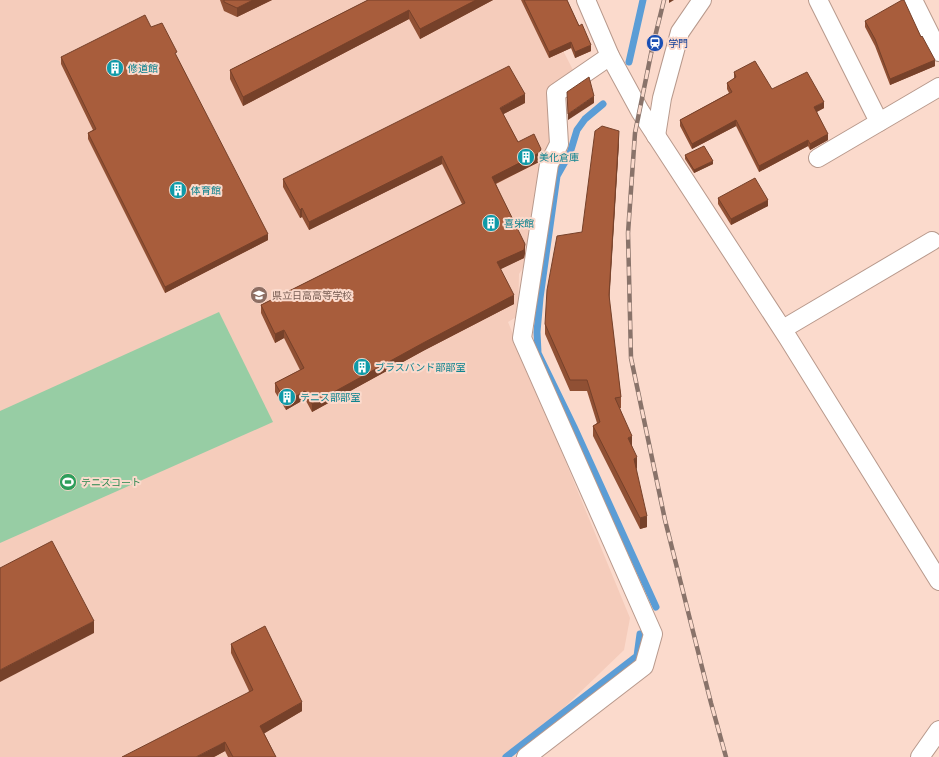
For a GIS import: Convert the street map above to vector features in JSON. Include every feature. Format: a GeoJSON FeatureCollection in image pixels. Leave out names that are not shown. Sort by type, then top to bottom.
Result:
{"type":"FeatureCollection","features":[{"type":"Feature","properties":{"kind":"street"},"geometry":{"type":"LineString","coordinates":[[586,0],[610,56],[640,111],[783,330],[939,581]]}},
{"type":"Feature","properties":{"kind":"street"},"geometry":{"type":"LineString","coordinates":[[656,136],[662,98],[680,32],[702,0]]}},
{"type":"Feature","properties":{"kind":"street"},"geometry":{"type":"LineString","coordinates":[[818,0],[879,122]]}},
{"type":"Feature","properties":{"kind":"street"},"geometry":{"type":"LineString","coordinates":[[913,0],[939,52]]}},
{"type":"Feature","properties":{"kind":"street"},"geometry":{"type":"LineString","coordinates":[[527,757],[644,666],[653,634],[522,338],[549,164],[559,144],[556,93],[610,56]]}},
{"type":"Feature","properties":{"kind":"street"},"geometry":{"type":"LineString","coordinates":[[818,158],[939,87]]}},
{"type":"Feature","properties":{"kind":"street"},"geometry":{"type":"LineString","coordinates":[[783,330],[932,241]]}},
{"type":"Feature","properties":{"kind":"street"},"geometry":{"type":"LineString","coordinates":[[920,757],[939,730]]}},
{"type":"Feature","properties":{"kind":"shaded area"},"geometry":{"type":"Polygon","coordinates":[[[0,0],[537,0],[573,70],[596,57],[549,90],[554,143],[529,258],[519,274],[518,316],[508,322],[630,618],[624,650],[521,749],[510,757],[0,757],[0,0]]]}},
{"type":"Feature","properties":{"kind":"green space","name":"テニスコート"},"geometry":{"type":"Polygon","coordinates":[[[219,312],[273,422],[0,543],[0,411],[219,312]]]}},
{"type":"Feature","properties":{"kind":"building"},"geometry":{"type":"Polygon","coordinates":[[[224,0],[253,0],[237,8],[224,2],[224,0]]]}},
{"type":"Feature","properties":{"kind":"building"},"geometry":{"type":"Polygon","coordinates":[[[368,0],[476,0],[420,29],[409,10],[243,97],[230,70],[368,0]]]}},
{"type":"Feature","properties":{"kind":"building"},"geometry":{"type":"Polygon","coordinates":[[[524,0],[567,0],[579,26],[582,24],[591,45],[575,52],[571,42],[549,52],[524,0]]]}},
{"type":"Feature","properties":{"kind":"building"},"geometry":{"type":"Polygon","coordinates":[[[904,0],[921,37],[922,36],[935,60],[890,79],[875,39],[865,21],[904,0]]]}},
{"type":"Feature","properties":{"kind":"building","name":"体育館"},"geometry":{"type":"Polygon","coordinates":[[[145,15],[151,27],[162,23],[177,52],[175,53],[268,234],[165,287],[88,133],[96,129],[61,57],[145,15]]]}},
{"type":"Feature","properties":{"kind":"building"},"geometry":{"type":"Polygon","coordinates":[[[755,61],[772,89],[807,72],[824,102],[814,107],[828,134],[810,144],[808,140],[759,166],[736,120],[692,144],[680,120],[732,92],[727,83],[736,77],[734,72],[755,61]]]}},
{"type":"Feature","properties":{"kind":"building"},"geometry":{"type":"Polygon","coordinates":[[[509,66],[525,94],[500,108],[518,142],[534,134],[541,149],[539,153],[492,177],[525,244],[524,250],[497,262],[514,295],[312,404],[305,391],[286,402],[275,383],[304,368],[284,330],[275,334],[261,305],[465,203],[442,156],[309,222],[302,208],[300,210],[283,179],[509,66]]]}},
{"type":"Feature","properties":{"kind":"building"},"geometry":{"type":"Polygon","coordinates":[[[589,77],[594,96],[568,114],[567,92],[589,77]]]}},
{"type":"Feature","properties":{"kind":"building"},"geometry":{"type":"Polygon","coordinates":[[[602,126],[619,131],[609,295],[621,397],[615,398],[632,436],[628,438],[637,457],[634,459],[647,516],[640,518],[593,426],[600,422],[587,380],[570,380],[545,324],[547,290],[557,236],[582,232],[595,131],[602,126]]]}},
{"type":"Feature","properties":{"kind":"building"},"geometry":{"type":"Polygon","coordinates":[[[704,146],[713,161],[694,170],[685,155],[704,146]]]}},
{"type":"Feature","properties":{"kind":"building"},"geometry":{"type":"Polygon","coordinates":[[[755,178],[768,200],[731,219],[718,198],[755,178]]]}},
{"type":"Feature","properties":{"kind":"building"},"geometry":{"type":"Polygon","coordinates":[[[52,541],[94,621],[0,670],[0,568],[52,541]]]}},
{"type":"Feature","properties":{"kind":"building"},"geometry":{"type":"Polygon","coordinates":[[[265,626],[302,702],[260,726],[276,757],[233,757],[225,742],[196,757],[122,757],[253,690],[231,644],[265,626]]]}},
{"type":"Feature","properties":{"kind":"waterway"},"geometry":{"type":"LineString","coordinates":[[629,62],[643,0]]}},
{"type":"Feature","properties":{"kind":"waterway"},"geometry":{"type":"LineString","coordinates":[[603,104],[585,119],[577,130],[570,153],[557,176],[540,298],[537,332],[538,353],[574,427],[656,607]]}},
{"type":"Feature","properties":{"kind":"waterway"},"geometry":{"type":"LineString","coordinates":[[506,757],[637,656],[640,634]]}},
{"type":"Feature","properties":{"kind":"railway"},"geometry":{"type":"LineString","coordinates":[[664,0],[652,49],[635,133],[628,233],[631,358],[665,520],[726,757]]}},
{"type":"Feature","properties":{"kind":"place","name":"学門"},"geometry":{"type":"Point","coordinates":[655,43]}},
{"type":"Feature","properties":{"kind":"place","name":"修道館"},"geometry":{"type":"Point","coordinates":[115,68]}},
{"type":"Feature","properties":{"kind":"place","name":"美化倉庫"},"geometry":{"type":"Point","coordinates":[526,157]}},
{"type":"Feature","properties":{"kind":"place","name":"体育館"},"geometry":{"type":"Point","coordinates":[178,190]}},
{"type":"Feature","properties":{"kind":"place","name":"喜栄館"},"geometry":{"type":"Point","coordinates":[491,223]}},
{"type":"Feature","properties":{"kind":"place","name":"県立日高高等学校"},"geometry":{"type":"Point","coordinates":[259,295]}},
{"type":"Feature","properties":{"kind":"place","name":"ブラスバンド部部室"},"geometry":{"type":"Point","coordinates":[362,367]}},
{"type":"Feature","properties":{"kind":"place","name":"テニス部部室"},"geometry":{"type":"Point","coordinates":[287,397]}},
{"type":"Feature","properties":{"kind":"place","name":"テニスコート"},"geometry":{"type":"Point","coordinates":[68,482]}}]}
